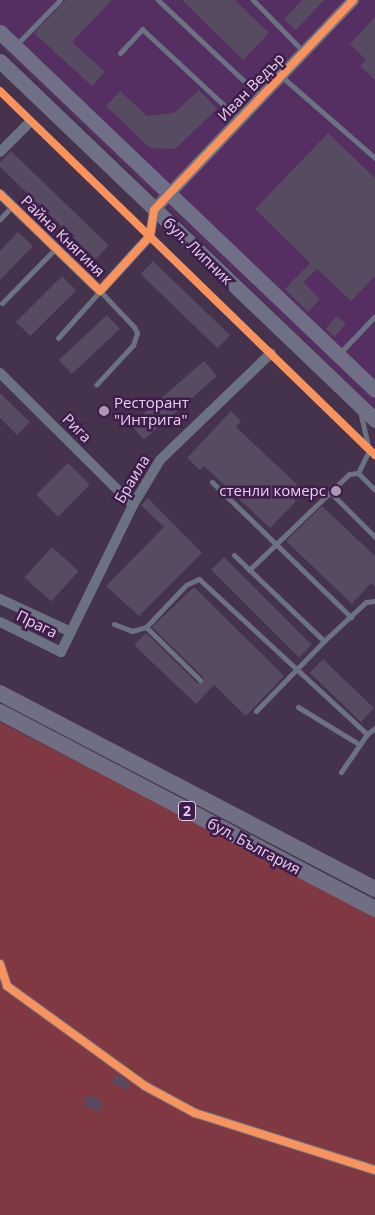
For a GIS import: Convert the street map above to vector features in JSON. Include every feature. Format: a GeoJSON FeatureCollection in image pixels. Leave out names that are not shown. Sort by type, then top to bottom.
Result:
{"type":"FeatureCollection","features":[{"type":"Feature","properties":{"kind":"highway","name":"бул. България"},"geometry":{"type":"LineString","coordinates":[[0,693],[375,888]]}},
{"type":"Feature","properties":{"kind":"highway","name":"бул. България"},"geometry":{"type":"LineString","coordinates":[[0,712],[375,909]]}},
{"type":"Feature","properties":{"kind":"main road","name":"бул. Липник"},"geometry":{"type":"LineString","coordinates":[[0,32],[375,390]]}},
{"type":"Feature","properties":{"kind":"main road","name":"бул. Липник"},"geometry":{"type":"LineString","coordinates":[[1,63],[375,420]]}},
{"type":"Feature","properties":{"kind":"street","name":"Иван Ведър"},"geometry":{"type":"LineString","coordinates":[[154,210],[353,0]]}},
{"type":"Feature","properties":{"kind":"street"},"geometry":{"type":"LineString","coordinates":[[0,152],[30,122]]}},
{"type":"Feature","properties":{"kind":"street","name":"Райна Княгиня"},"geometry":{"type":"LineString","coordinates":[[0,194],[100,291],[150,236]]}},
{"type":"Feature","properties":{"kind":"street"},"geometry":{"type":"LineString","coordinates":[[150,236],[154,210]]}},
{"type":"Feature","properties":{"kind":"street","name":"Браила"},"geometry":{"type":"LineString","coordinates":[[61,652],[133,505],[160,460],[271,353]]}},
{"type":"Feature","properties":{"kind":"street","name":"Рига"},"geometry":{"type":"LineString","coordinates":[[0,373],[133,505]]}},
{"type":"Feature","properties":{"kind":"street"},"geometry":{"type":"LineString","coordinates":[[0,599],[71,632]]}},
{"type":"Feature","properties":{"kind":"street","name":"Прага"},"geometry":{"type":"LineString","coordinates":[[0,622],[61,652]]}},
{"type":"Feature","properties":{"kind":"street"},"geometry":{"type":"LineString","coordinates":[[0,964],[7,986],[145,1086],[195,1113],[375,1170]]}},
{"type":"Feature","properties":{"kind":"lane"},"geometry":{"type":"LineString","coordinates":[[15,46],[60,0]]}},
{"type":"Feature","properties":{"kind":"lane"},"geometry":{"type":"LineString","coordinates":[[158,0],[261,97]]}},
{"type":"Feature","properties":{"kind":"lane"},"geometry":{"type":"LineString","coordinates":[[253,0],[304,52]]}},
{"type":"Feature","properties":{"kind":"lane"},"geometry":{"type":"LineString","coordinates":[[120,53],[142,29],[239,119]]}},
{"type":"Feature","properties":{"kind":"lane"},"geometry":{"type":"LineString","coordinates":[[281,76],[375,158]]}},
{"type":"Feature","properties":{"kind":"lane"},"geometry":{"type":"LineString","coordinates":[[0,91],[375,455]]}},
{"type":"Feature","properties":{"kind":"lane"},"geometry":{"type":"LineString","coordinates":[[0,219],[12,206]]}},
{"type":"Feature","properties":{"kind":"lane"},"geometry":{"type":"LineString","coordinates":[[2,303],[55,249]]}},
{"type":"Feature","properties":{"kind":"lane"},"geometry":{"type":"LineString","coordinates":[[58,338],[100,291],[137,332],[133,345],[96,385]]}},
{"type":"Feature","properties":{"kind":"lane"},"geometry":{"type":"LineString","coordinates":[[338,354],[375,316]]}},
{"type":"Feature","properties":{"kind":"lane"},"geometry":{"type":"LineString","coordinates":[[358,403],[369,450],[358,473]]}},
{"type":"Feature","properties":{"kind":"lane"},"geometry":{"type":"LineString","coordinates":[[358,473],[375,490]]}},
{"type":"Feature","properties":{"kind":"lane"},"geometry":{"type":"LineString","coordinates":[[249,570],[349,474],[358,473]]}},
{"type":"Feature","properties":{"kind":"lane"},"geometry":{"type":"LineString","coordinates":[[212,482],[351,617]]}},
{"type":"Feature","properties":{"kind":"lane"},"geometry":{"type":"LineString","coordinates":[[330,492],[375,537]]}},
{"type":"Feature","properties":{"kind":"lane"},"geometry":{"type":"LineString","coordinates":[[234,555],[324,641]]}},
{"type":"Feature","properties":{"kind":"lane"},"geometry":{"type":"LineString","coordinates":[[114,624],[132,631],[146,627],[186,585],[200,579],[298,667],[367,734]]}},
{"type":"Feature","properties":{"kind":"lane"},"geometry":{"type":"LineString","coordinates":[[256,711],[324,641],[366,602],[374,600]]}},
{"type":"Feature","properties":{"kind":"lane"},"geometry":{"type":"LineString","coordinates":[[146,627],[200,680]]}},
{"type":"Feature","properties":{"kind":"lane"},"geometry":{"type":"LineString","coordinates":[[298,707],[358,743]]}},
{"type":"Feature","properties":{"kind":"lane"},"geometry":{"type":"LineString","coordinates":[[340,772],[358,743],[375,728]]}},
{"type":"Feature","properties":{"kind":"shaded area"},"geometry":{"type":"Polygon","coordinates":[[[0,0],[375,0],[375,409],[0,46],[0,0]]]}},
{"type":"Feature","properties":{"kind":"shaded area"},"geometry":{"type":"Polygon","coordinates":[[[0,722],[375,915],[375,1215],[0,1215],[0,722]]]}},
{"type":"Feature","properties":{"kind":"building"},"geometry":{"type":"Polygon","coordinates":[[[66,0],[112,0],[72,42],[105,72],[92,86],[34,33],[66,0]]]}},
{"type":"Feature","properties":{"kind":"building"},"geometry":{"type":"Polygon","coordinates":[[[182,0],[235,0],[269,33],[243,60],[182,0]]]}},
{"type":"Feature","properties":{"kind":"building"},"geometry":{"type":"Polygon","coordinates":[[[302,0],[324,0],[296,30],[284,19],[302,0]]]}},
{"type":"Feature","properties":{"kind":"building"},"geometry":{"type":"Polygon","coordinates":[[[375,17],[375,80],[360,66],[366,60],[350,44],[375,17]]]}},
{"type":"Feature","properties":{"kind":"building"},"geometry":{"type":"Polygon","coordinates":[[[199,90],[217,109],[175,149],[150,148],[106,106],[120,91],[147,116],[174,113],[199,90]]]}},
{"type":"Feature","properties":{"kind":"building"},"geometry":{"type":"Polygon","coordinates":[[[328,133],[375,178],[375,276],[351,301],[317,269],[303,282],[320,299],[308,312],[285,289],[310,263],[255,209],[328,133]]]}},
{"type":"Feature","properties":{"kind":"building"},"geometry":{"type":"Polygon","coordinates":[[[11,151],[109,245],[96,259],[0,167],[0,162],[11,151]]]}},
{"type":"Feature","properties":{"kind":"building"},"geometry":{"type":"Polygon","coordinates":[[[18,232],[33,246],[0,280],[0,251],[18,232]]]}},
{"type":"Feature","properties":{"kind":"building"},"geometry":{"type":"Polygon","coordinates":[[[153,261],[230,335],[217,348],[140,274],[153,261]]]}},
{"type":"Feature","properties":{"kind":"building"},"geometry":{"type":"Polygon","coordinates":[[[62,276],[76,290],[30,336],[16,322],[62,276]]]}},
{"type":"Feature","properties":{"kind":"building"},"geometry":{"type":"Polygon","coordinates":[[[107,315],[120,329],[72,374],[59,360],[107,315]]]}},
{"type":"Feature","properties":{"kind":"building"},"geometry":{"type":"Polygon","coordinates":[[[337,316],[346,324],[335,337],[326,329],[337,316]]]}},
{"type":"Feature","properties":{"kind":"building"},"geometry":{"type":"Polygon","coordinates":[[[204,361],[217,376],[144,440],[131,425],[204,361]]]}},
{"type":"Feature","properties":{"kind":"building"},"geometry":{"type":"Polygon","coordinates":[[[0,393],[30,422],[17,435],[0,418],[0,393]]]}},
{"type":"Feature","properties":{"kind":"building"},"geometry":{"type":"Polygon","coordinates":[[[231,411],[241,421],[236,427],[305,492],[270,528],[204,466],[200,470],[187,458],[231,411]]]}},
{"type":"Feature","properties":{"kind":"building"},"geometry":{"type":"Polygon","coordinates":[[[68,463],[90,485],[58,517],[36,495],[68,463]]]}},
{"type":"Feature","properties":{"kind":"building"},"geometry":{"type":"Polygon","coordinates":[[[148,498],[202,553],[139,616],[106,586],[164,527],[141,505],[148,498]]]}},
{"type":"Feature","properties":{"kind":"building"},"geometry":{"type":"Polygon","coordinates":[[[322,506],[375,556],[375,587],[371,583],[352,604],[286,541],[322,506]]]}},
{"type":"Feature","properties":{"kind":"building"},"geometry":{"type":"Polygon","coordinates":[[[52,547],[79,571],[51,602],[25,577],[52,547]]]}},
{"type":"Feature","properties":{"kind":"building"},"geometry":{"type":"Polygon","coordinates":[[[224,557],[312,645],[299,657],[211,570],[224,557]]]}},
{"type":"Feature","properties":{"kind":"building"},"geometry":{"type":"Polygon","coordinates":[[[194,587],[284,676],[246,716],[214,685],[196,704],[134,645],[146,633],[197,683],[203,683],[203,677],[152,627],[194,587]]]}},
{"type":"Feature","properties":{"kind":"building"},"geometry":{"type":"Polygon","coordinates":[[[323,659],[374,708],[361,722],[310,673],[323,659]]]}},
{"type":"Feature","properties":{"kind":"building"},"geometry":{"type":"Polygon","coordinates":[[[117,1074],[130,1084],[127,1090],[112,1082],[117,1074]]]}},
{"type":"Feature","properties":{"kind":"building"},"geometry":{"type":"Polygon","coordinates":[[[89,1094],[103,1103],[99,1112],[84,1105],[89,1094]]]}},
{"type":"Feature","properties":{"kind":"cycle path"},"geometry":{"type":"LineString","coordinates":[[0,194],[100,291],[150,236],[154,210],[353,0]]}},
{"type":"Feature","properties":{"kind":"cycle path"},"geometry":{"type":"LineString","coordinates":[[0,91],[375,455]]}},
{"type":"Feature","properties":{"kind":"cycle path"},"geometry":{"type":"LineString","coordinates":[[0,964],[7,986],[145,1086],[195,1113],[375,1170]]}},
{"type":"Feature","properties":{"kind":"place","name":"Ресторант \"Интрига\""},"geometry":{"type":"Point","coordinates":[104,411]}},
{"type":"Feature","properties":{"kind":"place","name":"стенли комерс"},"geometry":{"type":"Point","coordinates":[336,491]}}]}
